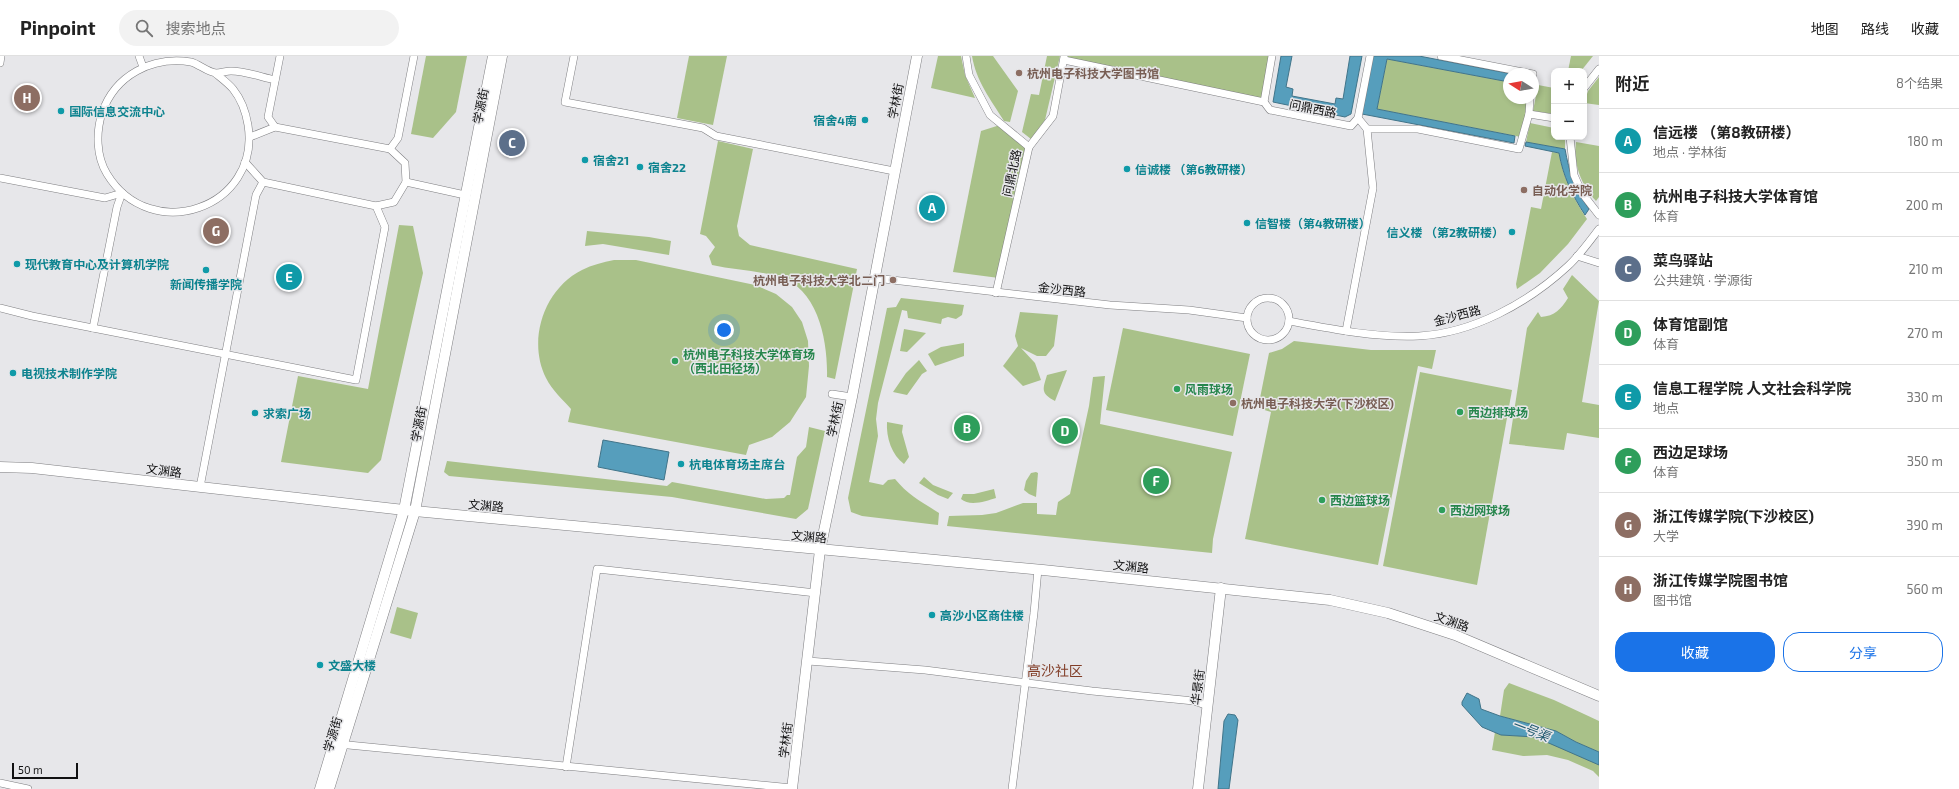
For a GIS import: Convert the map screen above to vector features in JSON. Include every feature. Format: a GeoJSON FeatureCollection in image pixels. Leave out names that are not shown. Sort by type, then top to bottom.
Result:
{"type":"FeatureCollection","features":[{"type":"Feature","properties":{"kind":"main road","name":"学源街"},"geometry":{"type":"LineString","coordinates":[[328,789],[338,744],[404,510],[492,56]]}},
{"type":"Feature","properties":{"kind":"main road","name":"学源街"},"geometry":{"type":"LineString","coordinates":[[320,789],[338,744],[415,511],[502,56]]}},
{"type":"Feature","properties":{"kind":"main road","name":"学林街"},"geometry":{"type":"LineString","coordinates":[[792,789],[820,550],[852,397],[917,56]]}},
{"type":"Feature","properties":{"kind":"main road","name":"文渊路"},"geometry":{"type":"LineString","coordinates":[[0,467],[32,468],[404,510],[820,550],[1038,569],[1330,600],[1388,613],[1455,635],[1599,696]]}},
{"type":"Feature","properties":{"kind":"main road","name":"华景街"},"geometry":{"type":"LineString","coordinates":[[1198,789],[1221,588]]}},
{"type":"Feature","properties":{"kind":"street"},"geometry":{"type":"LineString","coordinates":[[0,63],[1,56]]}},
{"type":"Feature","properties":{"kind":"street"},"geometry":{"type":"LineString","coordinates":[[139,56],[143,66]]}},
{"type":"Feature","properties":{"kind":"street"},"geometry":{"type":"LineString","coordinates":[[143,66],[145,56]]}},
{"type":"Feature","properties":{"kind":"street"},"geometry":{"type":"LineString","coordinates":[[275,127],[268,117],[280,56]]}},
{"type":"Feature","properties":{"kind":"street"},"geometry":{"type":"LineString","coordinates":[[390,149],[398,138],[414,56]]}},
{"type":"Feature","properties":{"kind":"street"},"geometry":{"type":"LineString","coordinates":[[574,56],[565,102],[703,128],[716,136],[894,171]]}},
{"type":"Feature","properties":{"kind":"street","name":"问鼎北路"},"geometry":{"type":"LineString","coordinates":[[966,56],[969,75],[990,115],[1029,147],[996,293]]}},
{"type":"Feature","properties":{"kind":"street"},"geometry":{"type":"LineString","coordinates":[[1264,102],[1272,56]]}},
{"type":"Feature","properties":{"kind":"street"},"geometry":{"type":"LineString","coordinates":[[1346,332],[1372,188],[1367,129],[1358,118],[1370,56]]}},
{"type":"Feature","properties":{"kind":"street"},"geometry":{"type":"LineString","coordinates":[[1441,56],[1503,68]]}},
{"type":"Feature","properties":{"kind":"street"},"geometry":{"type":"LineString","coordinates":[[1029,147],[1053,116],[1064,58]]}},
{"type":"Feature","properties":{"kind":"street","name":"问鼎西路"},"geometry":{"type":"LineString","coordinates":[[1064,58],[1264,102],[1270,110],[1351,126],[1358,118]]}},
{"type":"Feature","properties":{"kind":"street"},"geometry":{"type":"LineString","coordinates":[[167,60],[192,62],[215,73],[234,90],[246,112],[250,137],[245,162],[233,184],[215,201],[192,211],[167,213],[143,207],[122,193],[106,173],[98,150],[98,124],[106,100],[122,80],[143,66],[167,60]]}},
{"type":"Feature","properties":{"kind":"street"},"geometry":{"type":"LineString","coordinates":[[1587,84],[1599,69]]}},
{"type":"Feature","properties":{"kind":"street"},"geometry":{"type":"LineString","coordinates":[[215,73],[232,71],[275,80]]}},
{"type":"Feature","properties":{"kind":"street"},"geometry":{"type":"LineString","coordinates":[[1367,129],[1418,129],[1519,149],[1529,114],[1530,104]]}},
{"type":"Feature","properties":{"kind":"street"},"geometry":{"type":"LineString","coordinates":[[1529,114],[1551,118]]}},
{"type":"Feature","properties":{"kind":"street"},"geometry":{"type":"LineString","coordinates":[[245,162],[263,182],[376,206],[394,202],[406,182],[405,162],[390,149],[275,127],[250,137]]}},
{"type":"Feature","properties":{"kind":"street"},"geometry":{"type":"LineString","coordinates":[[1570,140],[1574,175],[1582,193],[1599,215]]}},
{"type":"Feature","properties":{"kind":"street"},"geometry":{"type":"LineString","coordinates":[[0,178],[105,198],[122,193]]}},
{"type":"Feature","properties":{"kind":"street"},"geometry":{"type":"LineString","coordinates":[[200,487],[256,195],[263,182]]}},
{"type":"Feature","properties":{"kind":"street"},"geometry":{"type":"LineString","coordinates":[[406,182],[465,195]]}},
{"type":"Feature","properties":{"kind":"street"},"geometry":{"type":"LineString","coordinates":[[93,328],[117,207],[122,193]]}},
{"type":"Feature","properties":{"kind":"street"},"geometry":{"type":"LineString","coordinates":[[0,308],[356,380],[385,227],[376,206]]}},
{"type":"Feature","properties":{"kind":"street","name":"金沙西路"},"geometry":{"type":"LineString","coordinates":[[1289,321],[1346,332],[1420,336],[1455,329],[1488,319],[1543,286],[1568,266],[1599,230]]}},
{"type":"Feature","properties":{"kind":"street"},"geometry":{"type":"LineString","coordinates":[[1577,256],[1599,263]]}},
{"type":"Feature","properties":{"kind":"street","name":"金沙西路"},"geometry":{"type":"LineString","coordinates":[[875,278],[996,293],[1110,305],[1189,310],[1247,318]]}},
{"type":"Feature","properties":{"kind":"street"},"geometry":{"type":"LineString","coordinates":[[1268,298],[1275,299],[1284,305],[1289,316],[1289,321],[1285,333],[1280,337],[1268,341],[1262,340],[1252,334],[1247,323],[1247,318],[1251,307],[1256,302],[1268,298]]}},
{"type":"Feature","properties":{"kind":"street"},"geometry":{"type":"LineString","coordinates":[[832,394],[852,397]]}},
{"type":"Feature","properties":{"kind":"street"},"geometry":{"type":"LineString","coordinates":[[566,767],[596,569],[816,592]]}},
{"type":"Feature","properties":{"kind":"street"},"geometry":{"type":"LineString","coordinates":[[1012,789],[1038,569]]}},
{"type":"Feature","properties":{"kind":"street"},"geometry":{"type":"LineString","coordinates":[[808,660],[857,666],[897,667],[1194,701],[1208,706]]}},
{"type":"Feature","properties":{"kind":"street"},"geometry":{"type":"LineString","coordinates":[[338,744],[792,789]]}},
{"type":"Feature","properties":{"kind":"street"},"geometry":{"type":"LineString","coordinates":[[0,783],[28,789]]}},
{"type":"Feature","properties":{"kind":"green space"},"geometry":{"type":"Polygon","coordinates":[[[426,56],[467,56],[456,112],[433,138],[411,134],[426,56]]]}},
{"type":"Feature","properties":{"kind":"green space"},"geometry":{"type":"Polygon","coordinates":[[[689,56],[727,56],[713,125],[677,118],[689,56]]]}},
{"type":"Feature","properties":{"kind":"green space"},"geometry":{"type":"Polygon","coordinates":[[[938,56],[961,56],[965,75],[975,98],[931,88],[938,56]]]}},
{"type":"Feature","properties":{"kind":"green space"},"geometry":{"type":"Polygon","coordinates":[[[972,56],[993,56],[1018,91],[1010,122],[1004,121],[980,82],[972,56]]]}},
{"type":"Feature","properties":{"kind":"green space"},"geometry":{"type":"Polygon","coordinates":[[[1047,56],[1060,56],[1045,120],[1031,139],[1022,132],[1031,94],[1039,95],[1047,56]]]}},
{"type":"Feature","properties":{"kind":"green space"},"geometry":{"type":"Polygon","coordinates":[[[1065,56],[1273,56],[1264,102],[1064,60],[1065,56]]]}},
{"type":"Feature","properties":{"kind":"green space"},"geometry":{"type":"Polygon","coordinates":[[[1571,56],[1593,56],[1583,68],[1569,68],[1571,56]]]}},
{"type":"Feature","properties":{"kind":"green space"},"geometry":{"type":"Polygon","coordinates":[[[1387,59],[1503,81],[1503,104],[1528,104],[1521,137],[1377,109],[1387,59]]]}},
{"type":"Feature","properties":{"kind":"green space"},"geometry":{"type":"Polygon","coordinates":[[[1599,77],[1599,105],[1587,103],[1588,91],[1599,77]]]}},
{"type":"Feature","properties":{"kind":"green space"},"geometry":{"type":"Polygon","coordinates":[[[1539,85],[1551,87],[1551,114],[1533,111],[1534,104],[1539,104],[1539,85]]]}},
{"type":"Feature","properties":{"kind":"green space"},"geometry":{"type":"Polygon","coordinates":[[[1530,123],[1551,127],[1551,140],[1565,140],[1565,149],[1526,142],[1530,123]]]}},
{"type":"Feature","properties":{"kind":"green space"},"geometry":{"type":"Polygon","coordinates":[[[1000,125],[1029,147],[999,278],[953,272],[981,131],[1000,125]]]}},
{"type":"Feature","properties":{"kind":"green space"},"geometry":{"type":"Polygon","coordinates":[[[718,141],[753,149],[737,226],[739,236],[750,245],[857,269],[835,379],[827,377],[827,363],[823,332],[812,304],[803,292],[792,283],[779,277],[712,265],[709,256],[715,247],[706,236],[700,234],[718,141]]]}},
{"type":"Feature","properties":{"kind":"green space"},"geometry":{"type":"Polygon","coordinates":[[[1576,142],[1599,146],[1599,197],[1596,201],[1586,188],[1579,174],[1575,150],[1576,142]]]}},
{"type":"Feature","properties":{"kind":"green space"},"geometry":{"type":"Polygon","coordinates":[[[1552,152],[1559,153],[1569,188],[1587,219],[1568,244],[1540,273],[1517,289],[1516,284],[1531,207],[1541,209],[1552,152]]]}},
{"type":"Feature","properties":{"kind":"green space"},"geometry":{"type":"Polygon","coordinates":[[[399,225],[413,226],[423,273],[381,460],[368,473],[281,462],[298,376],[368,389],[399,225]]]}},
{"type":"Feature","properties":{"kind":"green space"},"geometry":{"type":"Polygon","coordinates":[[[587,231],[649,237],[671,241],[669,255],[603,244],[585,246],[587,231]]]}},
{"type":"Feature","properties":{"kind":"green space","name":"杭州电子科技大学体育场 （西北田径场）"},"geometry":{"type":"Polygon","coordinates":[[[614,260],[636,260],[755,285],[776,294],[792,307],[802,322],[808,341],[809,366],[806,397],[790,422],[772,437],[749,445],[746,455],[568,422],[571,409],[548,382],[541,363],[538,348],[539,332],[543,317],[549,303],[558,290],[569,279],[582,270],[614,260]]]}},
{"type":"Feature","properties":{"kind":"green space"},"geometry":{"type":"Polygon","coordinates":[[[1572,275],[1599,301],[1582,402],[1599,405],[1599,438],[1567,433],[1564,450],[1509,444],[1527,328],[1538,312],[1541,317],[1550,315],[1563,305],[1568,298],[1563,289],[1572,275]]]}},
{"type":"Feature","properties":{"kind":"green space"},"geometry":{"type":"Polygon","coordinates":[[[901,298],[964,305],[962,315],[956,319],[948,317],[942,319],[941,324],[908,318],[907,311],[902,310],[878,403],[876,419],[878,436],[869,482],[883,485],[888,480],[895,479],[910,494],[939,513],[938,525],[862,516],[851,512],[848,498],[887,308],[896,307],[901,298]]]}},
{"type":"Feature","properties":{"kind":"green space"},"geometry":{"type":"Polygon","coordinates":[[[1020,312],[1058,315],[1054,346],[1046,356],[1037,356],[1021,348],[1035,363],[1041,380],[1023,386],[1003,366],[1018,346],[1015,336],[1020,312]]]}},
{"type":"Feature","properties":{"kind":"green space","name":"风雨球场"},"geometry":{"type":"Polygon","coordinates":[[[1123,328],[1250,354],[1233,436],[1106,410],[1123,328]]]}},
{"type":"Feature","properties":{"kind":"green space"},"geometry":{"type":"Polygon","coordinates":[[[904,329],[926,333],[907,352],[900,351],[904,329]]]}},
{"type":"Feature","properties":{"kind":"green space","name":"西边篮球场"},"geometry":{"type":"Polygon","coordinates":[[[1294,341],[1371,350],[1436,350],[1432,369],[1418,366],[1378,565],[1245,539],[1271,412],[1258,408],[1269,353],[1282,349],[1294,341]]]}},
{"type":"Feature","properties":{"kind":"green space"},"geometry":{"type":"Polygon","coordinates":[[[964,343],[964,356],[935,366],[928,354],[941,347],[964,343]]]}},
{"type":"Feature","properties":{"kind":"green space"},"geometry":{"type":"Polygon","coordinates":[[[919,360],[927,371],[922,374],[907,395],[893,392],[906,373],[919,360]]]}},
{"type":"Feature","properties":{"kind":"green space"},"geometry":{"type":"Polygon","coordinates":[[[1067,370],[1055,401],[1047,396],[1044,390],[1047,375],[1067,370]]]}},
{"type":"Feature","properties":{"kind":"green space","name":"西边网球场"},"geometry":{"type":"Polygon","coordinates":[[[1420,372],[1512,390],[1477,585],[1383,566],[1420,372]]]}},
{"type":"Feature","properties":{"kind":"green space"},"geometry":{"type":"Polygon","coordinates":[[[1105,376],[1100,424],[1232,452],[1213,539],[1212,553],[947,526],[949,516],[996,513],[1023,503],[1037,503],[1037,514],[1056,515],[1058,502],[1070,494],[1089,406],[1093,377],[1105,376]]]}},
{"type":"Feature","properties":{"kind":"green space"},"geometry":{"type":"Polygon","coordinates":[[[887,422],[903,425],[902,432],[909,457],[904,464],[893,451],[889,440],[887,422]]]}},
{"type":"Feature","properties":{"kind":"green space"},"geometry":{"type":"Polygon","coordinates":[[[809,427],[825,431],[808,509],[796,519],[672,497],[449,476],[444,472],[447,461],[667,486],[672,482],[766,499],[784,498],[787,495],[790,495],[797,457],[806,447],[809,427]]]}},
{"type":"Feature","properties":{"kind":"green space"},"geometry":{"type":"Polygon","coordinates":[[[1031,473],[1038,473],[1036,497],[1024,490],[1026,481],[1031,473]]]}},
{"type":"Feature","properties":{"kind":"green space"},"geometry":{"type":"Polygon","coordinates":[[[924,477],[933,485],[953,493],[948,499],[938,495],[919,483],[924,477]]]}},
{"type":"Feature","properties":{"kind":"green space"},"geometry":{"type":"Polygon","coordinates":[[[994,489],[996,498],[983,502],[969,503],[961,499],[963,494],[974,494],[994,489]]]}},
{"type":"Feature","properties":{"kind":"green space"},"geometry":{"type":"Polygon","coordinates":[[[397,607],[418,613],[411,639],[390,633],[397,607]]]}},
{"type":"Feature","properties":{"kind":"green space"},"geometry":{"type":"Polygon","coordinates":[[[1509,683],[1554,700],[1599,721],[1599,752],[1556,731],[1500,716],[1504,690],[1509,683]]]}},
{"type":"Feature","properties":{"kind":"green space"},"geometry":{"type":"Polygon","coordinates":[[[1495,732],[1510,736],[1536,737],[1560,745],[1599,765],[1599,777],[1593,771],[1568,760],[1547,755],[1523,756],[1492,750],[1495,732]]]}},
{"type":"Feature","properties":{"kind":"water"},"geometry":{"type":"Polygon","coordinates":[[[1281,56],[1292,56],[1286,87],[1293,89],[1292,96],[1335,104],[1336,98],[1343,99],[1350,56],[1362,56],[1351,114],[1345,117],[1273,102],[1281,56]]]}},
{"type":"Feature","properties":{"kind":"water"},"geometry":{"type":"Polygon","coordinates":[[[1373,56],[1419,56],[1503,72],[1503,81],[1387,59],[1377,109],[1515,136],[1514,143],[1362,114],[1373,56]]]}},
{"type":"Feature","properties":{"kind":"water"},"geometry":{"type":"Polygon","coordinates":[[[1526,142],[1565,149],[1573,180],[1589,209],[1585,215],[1569,185],[1563,170],[1559,153],[1525,146],[1526,142]]]}},
{"type":"Feature","properties":{"kind":"water"},"geometry":{"type":"Polygon","coordinates":[[[603,440],[669,452],[664,480],[598,467],[603,440]]]}},
{"type":"Feature","properties":{"kind":"water","name":"一号渠"},"geometry":{"type":"Polygon","coordinates":[[[1467,693],[1479,699],[1481,709],[1500,716],[1556,731],[1599,752],[1599,765],[1535,737],[1501,735],[1482,727],[1462,705],[1467,693]]]}},
{"type":"Feature","properties":{"kind":"water"},"geometry":{"type":"Polygon","coordinates":[[[1228,714],[1235,715],[1238,720],[1229,789],[1218,789],[1224,721],[1228,714]]]}},
{"type":"Feature","properties":{"kind":"place","name":"杭州电子科技大学图书馆"},"geometry":{"type":"Point","coordinates":[1019,73]}},
{"type":"Feature","properties":{"kind":"place","name":"浙江传媒学院图书馆"},"geometry":{"type":"Point","coordinates":[27,98]}},
{"type":"Feature","properties":{"kind":"place","name":"国际信息交流中心"},"geometry":{"type":"Point","coordinates":[61,111]}},
{"type":"Feature","properties":{"kind":"place","name":"宿舍4南"},"geometry":{"type":"Point","coordinates":[865,120]}},
{"type":"Feature","properties":{"kind":"place","name":"菜鸟驿站"},"geometry":{"type":"Point","coordinates":[512,143]}},
{"type":"Feature","properties":{"kind":"place","name":"宿舍21"},"geometry":{"type":"Point","coordinates":[585,160]}},
{"type":"Feature","properties":{"kind":"place","name":"宿舍22"},"geometry":{"type":"Point","coordinates":[640,167]}},
{"type":"Feature","properties":{"kind":"place","name":"信诚楼 （第6教研楼）"},"geometry":{"type":"Point","coordinates":[1127,169]}},
{"type":"Feature","properties":{"kind":"place","name":"自动化学院"},"geometry":{"type":"Point","coordinates":[1524,190]}},
{"type":"Feature","properties":{"kind":"place","name":"信远楼 （第8教研楼）"},"geometry":{"type":"Point","coordinates":[932,208]}},
{"type":"Feature","properties":{"kind":"place","name":"信智楼（第4教研楼）"},"geometry":{"type":"Point","coordinates":[1247,223]}},
{"type":"Feature","properties":{"kind":"place","name":"浙江传媒学院(下沙校区)"},"geometry":{"type":"Point","coordinates":[216,231]}},
{"type":"Feature","properties":{"kind":"place","name":"信义楼 （第2教研楼）"},"geometry":{"type":"Point","coordinates":[1512,232]}},
{"type":"Feature","properties":{"kind":"place","name":"现代教育中心及计算机学院"},"geometry":{"type":"Point","coordinates":[17,264]}},
{"type":"Feature","properties":{"kind":"place","name":"新闻传播学院"},"geometry":{"type":"Point","coordinates":[206,270]}},
{"type":"Feature","properties":{"kind":"place","name":"信息工程学院 人文社会科学院"},"geometry":{"type":"Point","coordinates":[289,277]}},
{"type":"Feature","properties":{"kind":"place","name":"杭州电子科技大学北二门"},"geometry":{"type":"Point","coordinates":[893,280]}},
{"type":"Feature","properties":{"kind":"place","name":"杭州电子科技大学体育场 （西北田径场）"},"geometry":{"type":"Point","coordinates":[675,361]}},
{"type":"Feature","properties":{"kind":"place","name":"电视技术制作学院"},"geometry":{"type":"Point","coordinates":[13,373]}},
{"type":"Feature","properties":{"kind":"place","name":"风雨球场"},"geometry":{"type":"Point","coordinates":[1177,389]}},
{"type":"Feature","properties":{"kind":"place","name":"杭州电子科技大学(下沙校区)"},"geometry":{"type":"Point","coordinates":[1233,403]}},
{"type":"Feature","properties":{"kind":"place","name":"西边排球场"},"geometry":{"type":"Point","coordinates":[1460,412]}},
{"type":"Feature","properties":{"kind":"place","name":"求索广场"},"geometry":{"type":"Point","coordinates":[255,413]}},
{"type":"Feature","properties":{"kind":"place","name":"杭州电子科技大学体育馆"},"geometry":{"type":"Point","coordinates":[967,428]}},
{"type":"Feature","properties":{"kind":"place","name":"体育馆副馆"},"geometry":{"type":"Point","coordinates":[1065,431]}},
{"type":"Feature","properties":{"kind":"place","name":"杭电体育场主席台"},"geometry":{"type":"Point","coordinates":[681,464]}},
{"type":"Feature","properties":{"kind":"place","name":"西边足球场"},"geometry":{"type":"Point","coordinates":[1156,481]}},
{"type":"Feature","properties":{"kind":"place","name":"西边篮球场"},"geometry":{"type":"Point","coordinates":[1322,500]}},
{"type":"Feature","properties":{"kind":"place","name":"西边网球场"},"geometry":{"type":"Point","coordinates":[1442,510]}},
{"type":"Feature","properties":{"kind":"place","name":"高沙小区商住楼"},"geometry":{"type":"Point","coordinates":[932,615]}},
{"type":"Feature","properties":{"kind":"place","name":"文盛大楼"},"geometry":{"type":"Point","coordinates":[320,665]}},
{"type":"Feature","properties":{"kind":"district","name":"高沙社区"},"geometry":{"type":"Point","coordinates":[1055,670]}}]}
